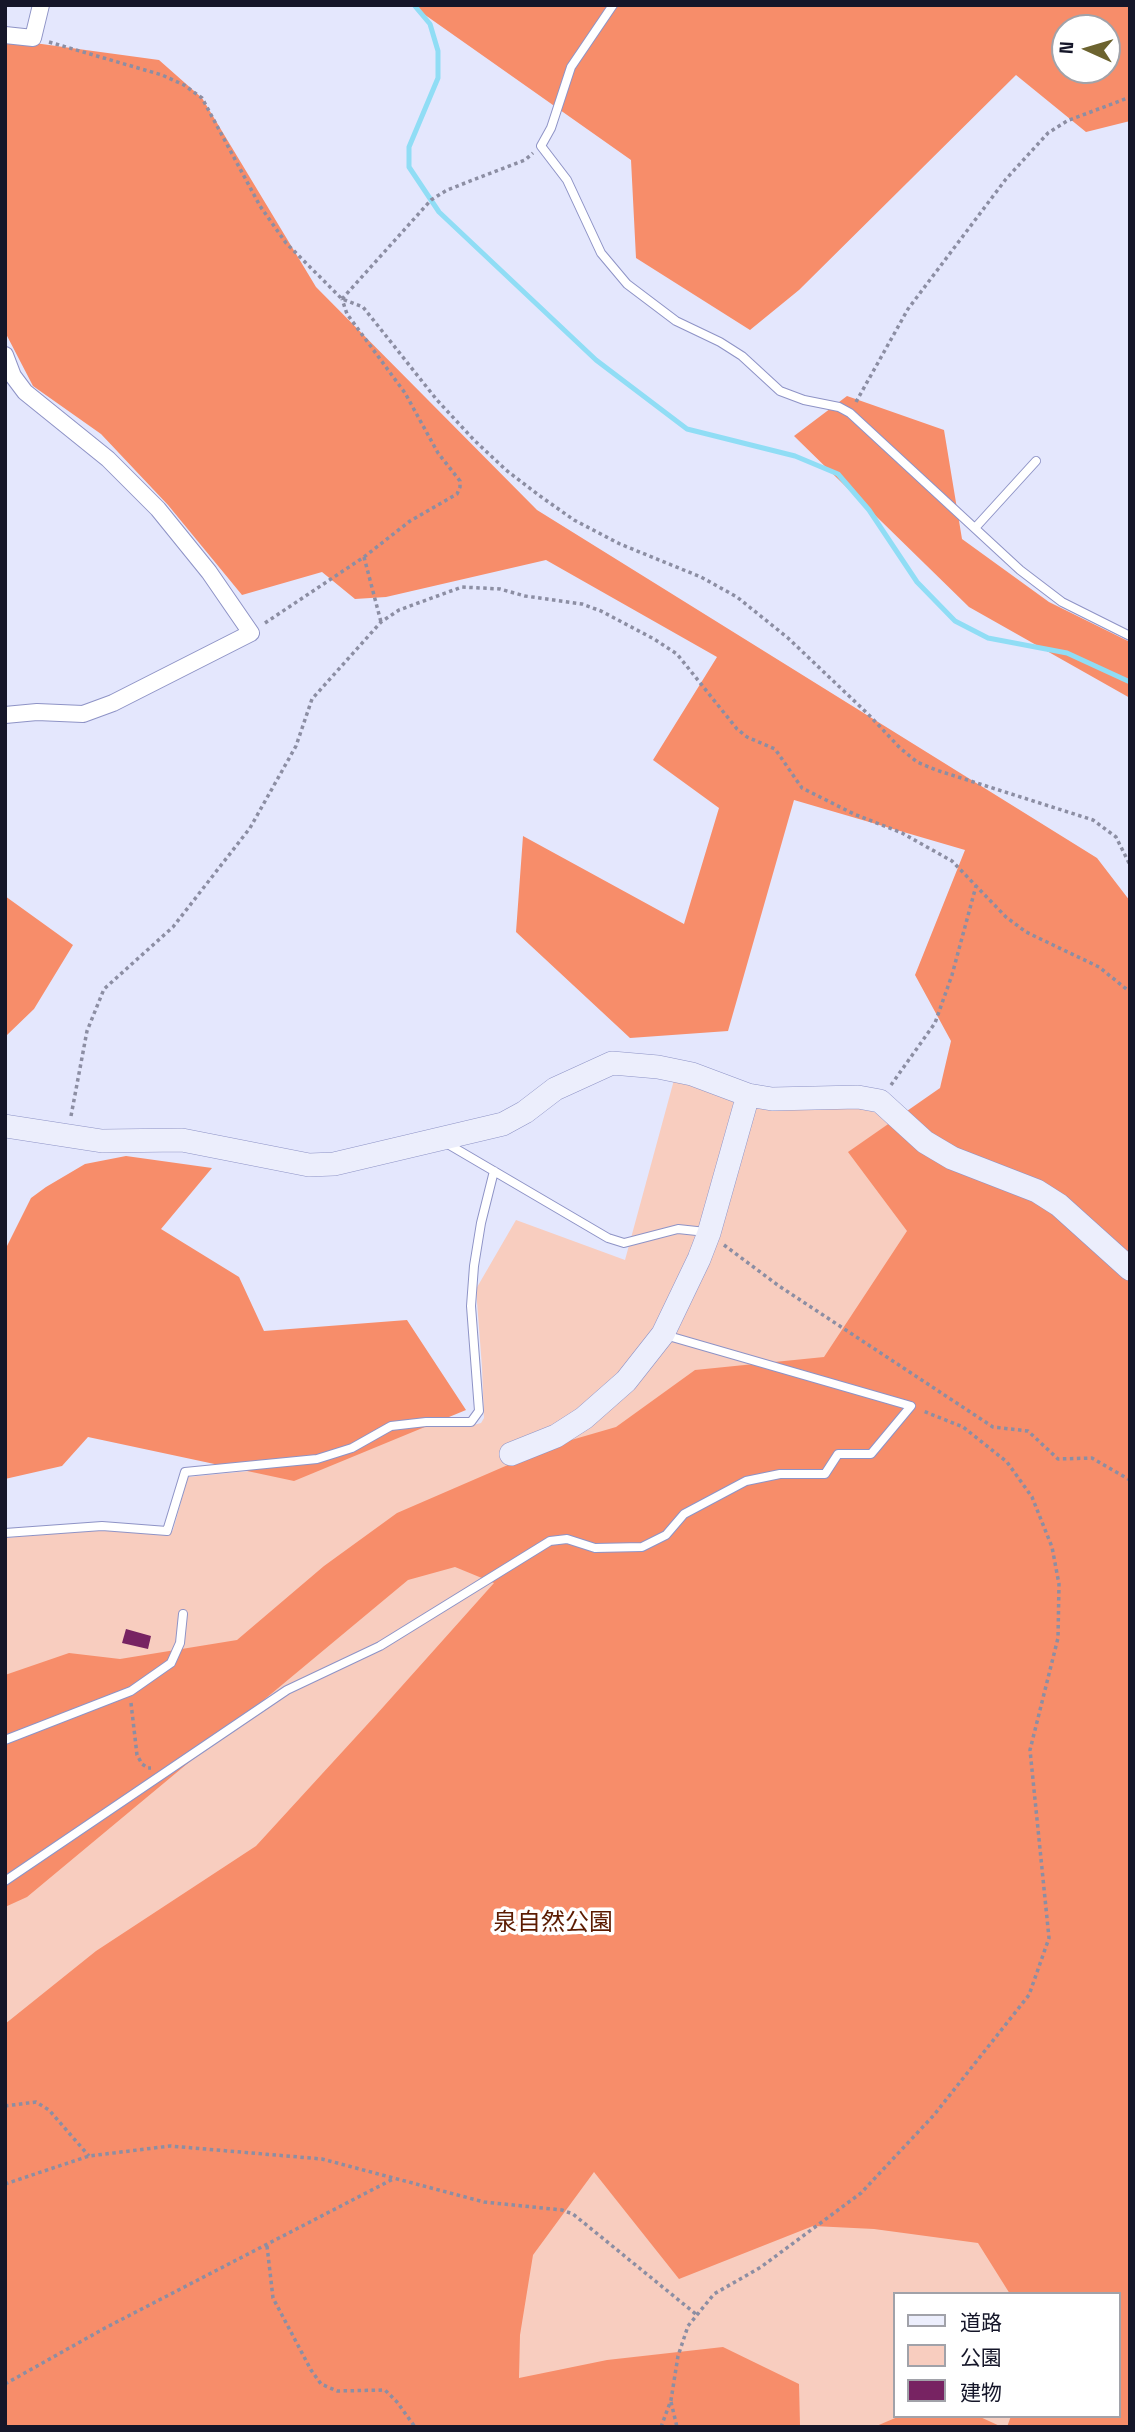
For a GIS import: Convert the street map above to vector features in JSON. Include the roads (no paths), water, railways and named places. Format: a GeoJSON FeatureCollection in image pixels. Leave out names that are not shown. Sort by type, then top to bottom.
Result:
{"type":"FeatureCollection","features":[{"type":"Feature","properties":{"kind":"street"},"geometry":{"type":"LineString","coordinates":[[5,35],[33,38],[41,5]]}},
{"type":"Feature","properties":{"kind":"street"},"geometry":{"type":"LineString","coordinates":[[5,355],[13,376],[25,392],[108,459],[158,509],[209,572],[251,633],[113,703],[83,714],[37,712],[5,715]]}},
{"type":"Feature","properties":{"kind":"street"},"geometry":{"type":"LineString","coordinates":[[5,1126],[102,1141],[182,1140],[309,1165],[334,1164],[503,1124],[525,1112],[555,1089],[612,1063],[658,1066],[692,1074],[748,1095],[772,1099],[858,1097],[880,1101],[925,1142],[952,1158],[1037,1191],[1059,1205],[1130,1269]]}},
{"type":"Feature","properties":{"kind":"street"},"geometry":{"type":"LineString","coordinates":[[511,1454],[556,1436],[584,1418],[626,1381],[663,1334],[691,1278],[709,1233],[748,1095]]}},
{"type":"Feature","properties":{"kind":"lane"},"geometry":{"type":"LineString","coordinates":[[613,5],[571,66],[551,128],[541,146],[568,180],[601,253],[627,284],[676,321],[742,356],[780,391],[804,400],[838,407],[850,413],[1020,570],[1062,601],[1130,636]]}},
{"type":"Feature","properties":{"kind":"lane"},"geometry":{"type":"LineString","coordinates":[[975,528],[1036,461]]}},
{"type":"Feature","properties":{"kind":"lane"},"geometry":{"type":"LineString","coordinates":[[439,1139],[608,1238],[624,1243],[678,1229],[709,1233]]}},
{"type":"Feature","properties":{"kind":"lane"},"geometry":{"type":"LineString","coordinates":[[5,1533],[102,1526],[167,1531],[185,1472],[317,1459],[352,1448],[391,1426],[426,1422],[471,1422],[479,1411],[471,1306],[474,1266],[494,1171]]}},
{"type":"Feature","properties":{"kind":"lane"},"geometry":{"type":"LineString","coordinates":[[5,1881],[287,1690],[380,1646],[550,1541],[568,1539],[595,1548],[642,1547],[666,1535],[684,1514],[746,1482],[780,1474],[825,1474],[838,1454],[871,1454],[911,1406],[663,1334]]}},
{"type":"Feature","properties":{"kind":"lane"},"geometry":{"type":"LineString","coordinates":[[5,1740],[131,1691],[171,1663],[180,1643],[183,1614]]}},
{"type":"Feature","properties":{"kind":"waterway"},"geometry":{"type":"LineString","coordinates":[[414,5],[430,24],[438,51],[438,78],[409,147],[409,167],[439,212],[596,360],[687,429],[795,456],[838,474],[869,510],[917,582],[955,621],[988,638],[1067,653],[1130,682]]}},
{"type":"Feature","properties":{"kind":"park label","name":"泉自然公園"},"geometry":{"type":"Point","coordinates":[553,1923]}}]}
